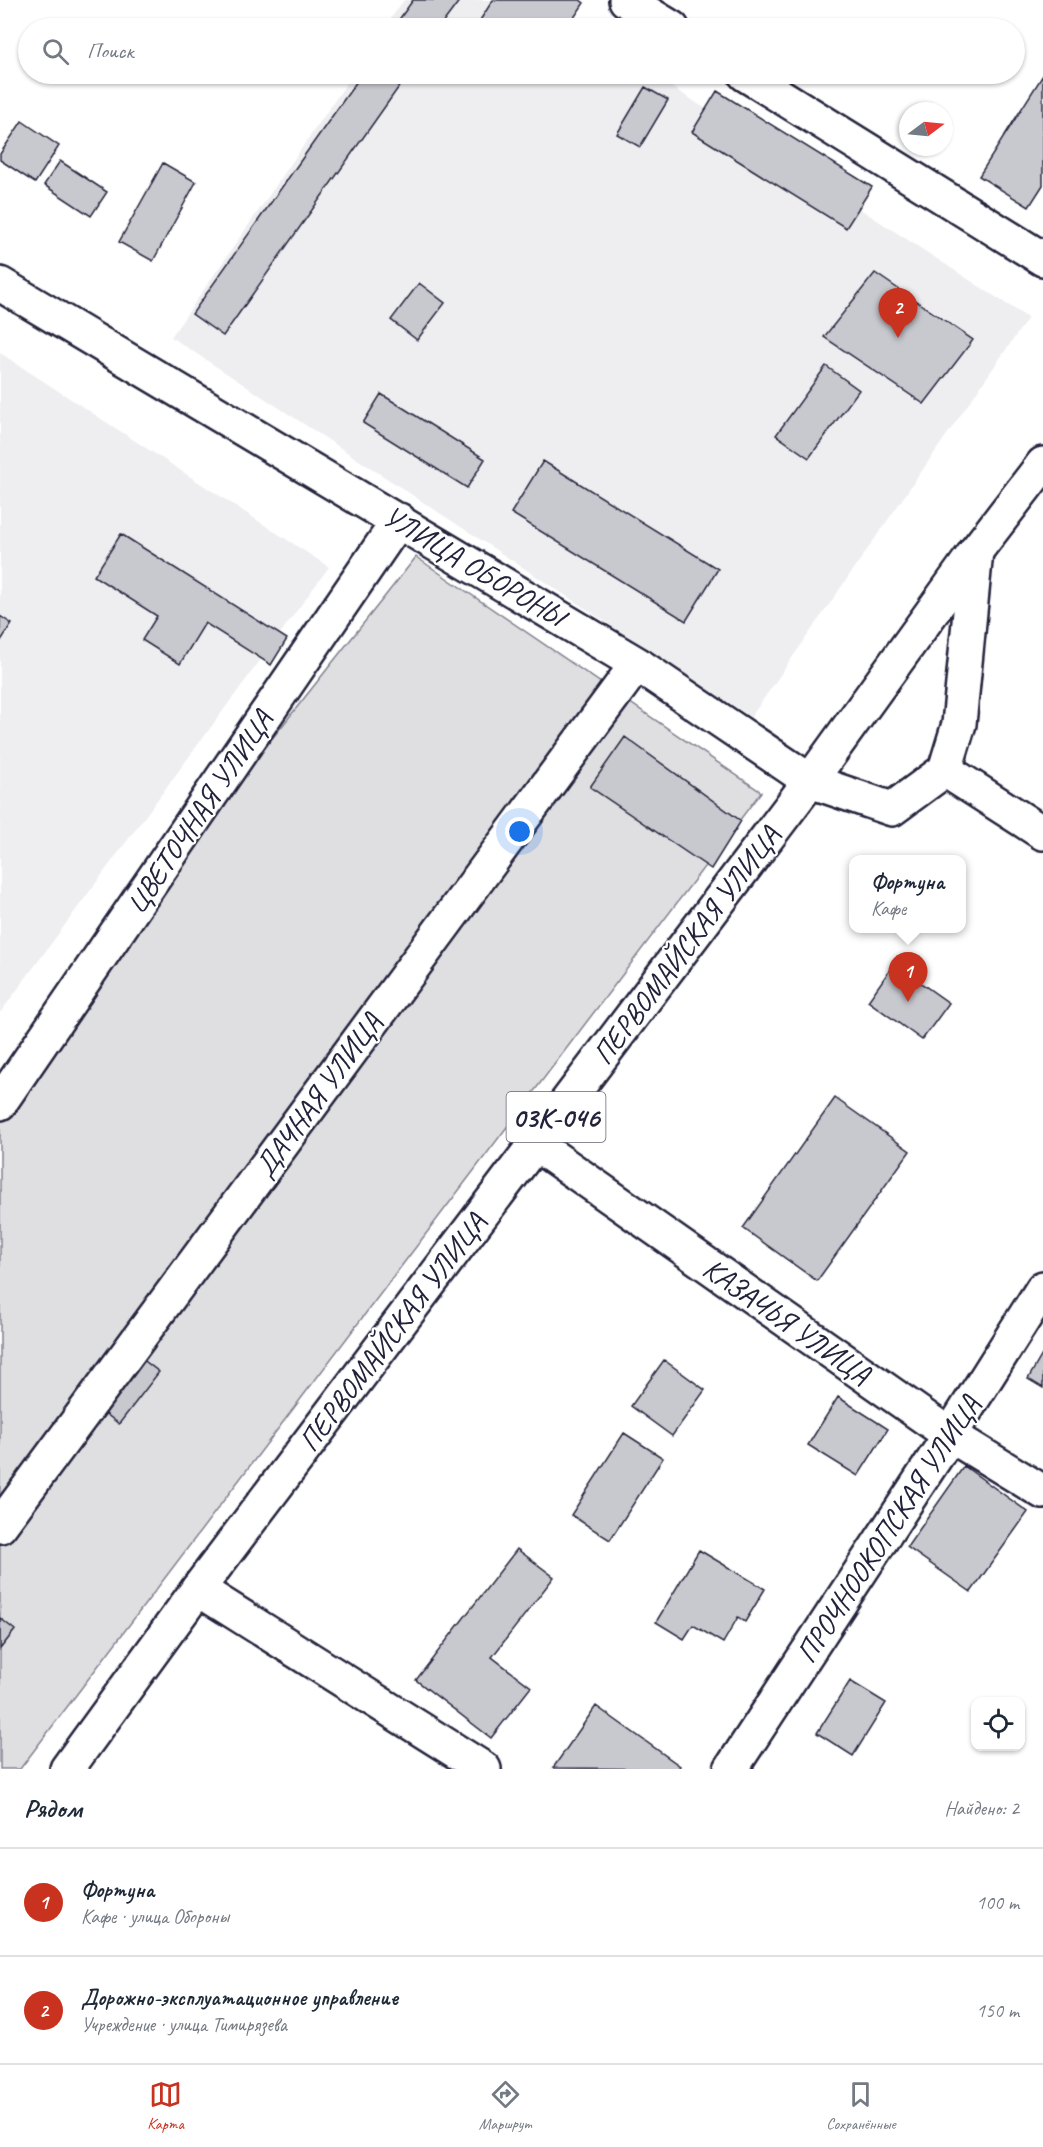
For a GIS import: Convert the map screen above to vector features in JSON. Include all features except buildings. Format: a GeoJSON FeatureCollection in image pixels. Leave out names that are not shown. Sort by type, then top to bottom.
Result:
{"type":"FeatureCollection","features":[{"type":"Feature","properties":{"kind":"street"},"geometry":{"type":"LineString","coordinates":[[626,0],[656,18]]}},
{"type":"Feature","properties":{"kind":"street"},"geometry":{"type":"LineString","coordinates":[[760,84],[1043,259]]}},
{"type":"Feature","properties":{"kind":"street","name":"УЛИЦА ОБОРОНЫ"},"geometry":{"type":"LineString","coordinates":[[0,284],[637,664],[810,781],[892,809],[945,770]]}},
{"type":"Feature","properties":{"kind":"street","name":"ПЕРВОМАЙСКАЯ УЛИЦА"},"geometry":{"type":"LineString","coordinates":[[67,1769],[198,1589],[810,781],[976,551],[1043,464]]}},
{"type":"Feature","properties":{"kind":"street","name":"ЦВЕТОЧНАЯ УЛИЦА"},"geometry":{"type":"LineString","coordinates":[[0,1103],[399,520]]}},
{"type":"Feature","properties":{"kind":"street"},"geometry":{"type":"LineString","coordinates":[[976,551],[959,724],[945,770],[1043,833]]}},
{"type":"Feature","properties":{"kind":"street","name":"ДАЧНАЯ УЛИЦА"},"geometry":{"type":"LineString","coordinates":[[0,1526],[637,664]]}},
{"type":"Feature","properties":{"kind":"street","name":"КАЗАЧЬЯ УЛИЦА"},"geometry":{"type":"LineString","coordinates":[[535,1144],[950,1435],[1043,1492]]}},
{"type":"Feature","properties":{"kind":"street","name":"ПРОЧНООКОПСКАЯ УЛИЦА"},"geometry":{"type":"LineString","coordinates":[[731,1769],[950,1435],[1043,1288]]}},
{"type":"Feature","properties":{"kind":"street"},"geometry":{"type":"LineString","coordinates":[[198,1589],[484,1769]]}},
{"type":"Feature","properties":{"kind":"shaded area"},"geometry":{"type":"Polygon","coordinates":[[[404,0],[538,0],[566,18],[391,18],[404,0]]]}},
{"type":"Feature","properties":{"kind":"shaded area"},"geometry":{"type":"Polygon","coordinates":[[[346,84],[667,84],[1028,318],[751,717],[171,337],[346,84]]]}},
{"type":"Feature","properties":{"kind":"shaded area"},"geometry":{"type":"Polygon","coordinates":[[[0,353],[329,567],[0,1013],[0,353]]]}},
{"type":"Feature","properties":{"kind":"shaded area"},"geometry":{"type":"Polygon","coordinates":[[[416,557],[761,792],[20,1769],[0,1769],[0,1082],[416,557]]]}},
{"type":"Feature","properties":{"kind":"place","name":"Дорожно-эксплуатационное управление"},"geometry":{"type":"Point","coordinates":[898,338]}},
{"type":"Feature","properties":{"kind":"place","name":"Фортуна"},"geometry":{"type":"Point","coordinates":[908,1002]}}]}
